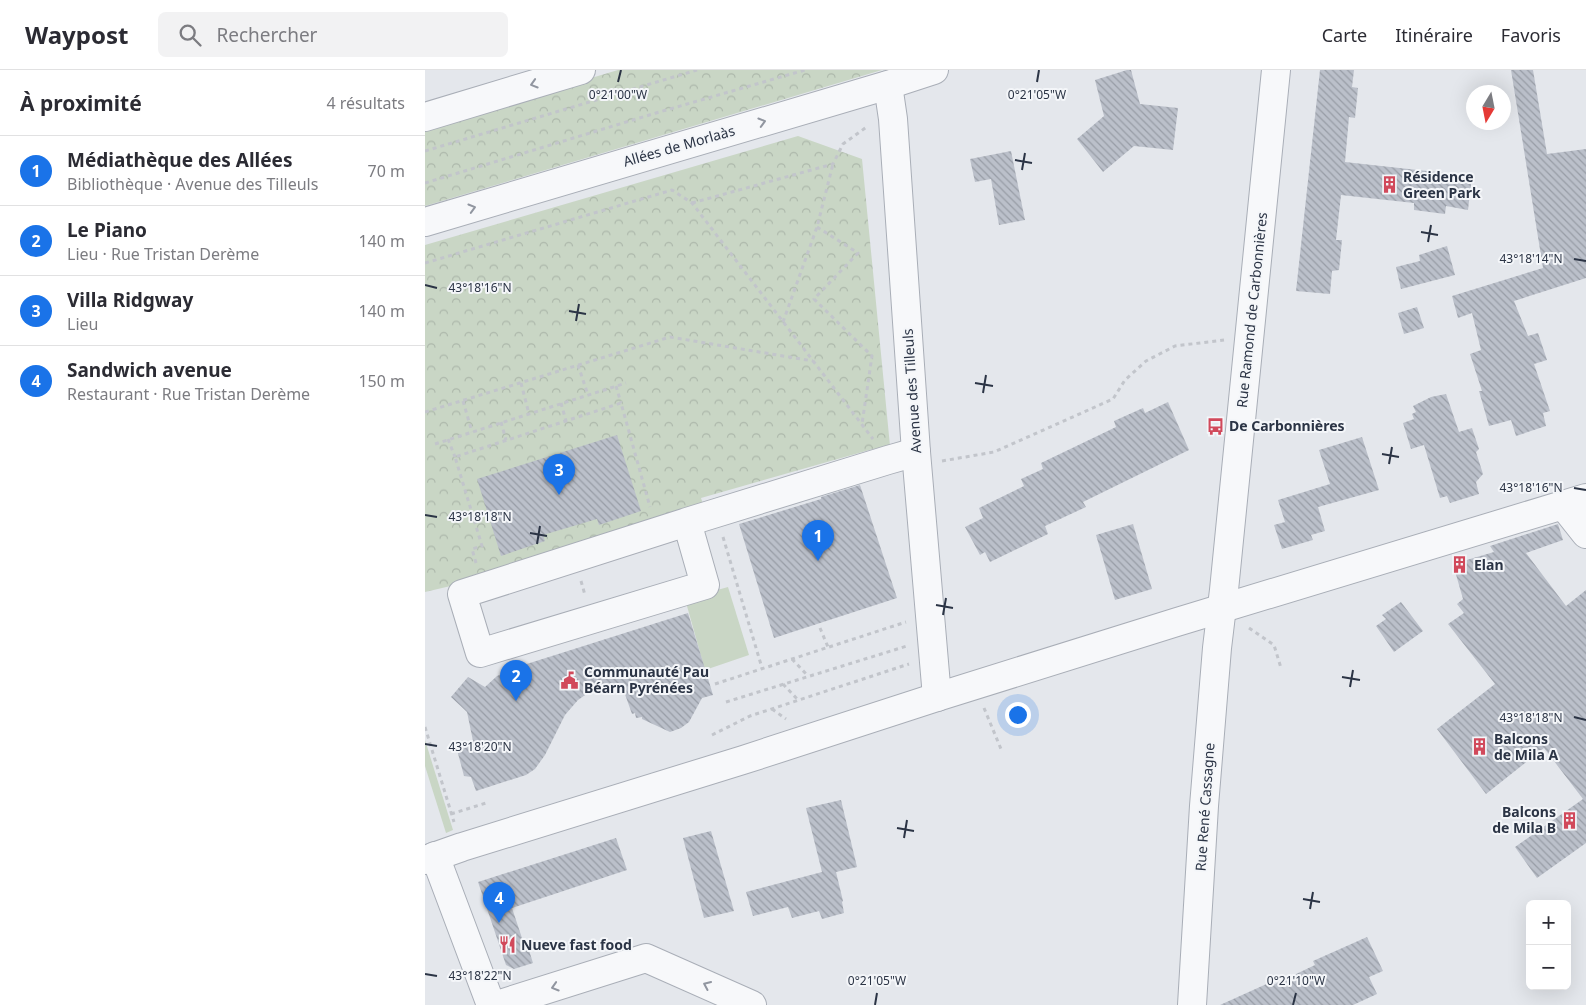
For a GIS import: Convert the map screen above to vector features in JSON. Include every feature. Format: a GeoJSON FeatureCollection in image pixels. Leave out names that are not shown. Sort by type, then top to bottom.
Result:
{"type":"FeatureCollection","features":[{"type":"Feature","properties":{"kind":"street"},"geometry":{"type":"LineString","coordinates":[[425,117],[581,70]]}},
{"type":"Feature","properties":{"kind":"street","name":"Allées de Morlaàs"},"geometry":{"type":"LineString","coordinates":[[425,222],[933,70]]}},
{"type":"Feature","properties":{"kind":"street","name":"Rue Ramond de Carbonnières"},"geometry":{"type":"LineString","coordinates":[[1221,609],[1276,70]]}},
{"type":"Feature","properties":{"kind":"street","name":"Avenue des Tilleuls"},"geometry":{"type":"LineString","coordinates":[[888,85],[893,119],[917,459],[937,697]]}},
{"type":"Feature","properties":{"kind":"street"},"geometry":{"type":"LineString","coordinates":[[687,522],[705,585],[480,653],[462,594],[687,522],[889,460],[917,459]]}},
{"type":"Feature","properties":{"kind":"street"},"geometry":{"type":"LineString","coordinates":[[491,1005],[430,858],[937,697],[1575,501],[1586,534]]}},
{"type":"Feature","properties":{"kind":"street","name":"Rue René Cassagne"},"geometry":{"type":"LineString","coordinates":[[1192,1005],[1204,806],[1221,609]]}},
{"type":"Feature","properties":{"kind":"street"},"geometry":{"type":"LineString","coordinates":[[497,1005],[646,958],[752,1005]]}},
{"type":"Feature","properties":{"kind":"path"},"geometry":{"type":"LineString","coordinates":[[425,151],[697,70]]}},
{"type":"Feature","properties":{"kind":"path"},"geometry":{"type":"LineString","coordinates":[[425,183],[805,70]]}},
{"type":"Feature","properties":{"kind":"path"},"geometry":{"type":"LineString","coordinates":[[783,322],[817,227],[833,164],[843,144],[870,124]]}},
{"type":"Feature","properties":{"kind":"path"},"geometry":{"type":"LineString","coordinates":[[692,203],[833,164]]}},
{"type":"Feature","properties":{"kind":"path"},"geometry":{"type":"LineString","coordinates":[[425,263],[672,190],[692,203],[889,460]]}},
{"type":"Feature","properties":{"kind":"path"},"geometry":{"type":"LineString","coordinates":[[817,227],[858,253],[814,299],[872,356],[862,425]]}},
{"type":"Feature","properties":{"kind":"path"},"geometry":{"type":"LineString","coordinates":[[425,412],[670,337],[813,362]]}},
{"type":"Feature","properties":{"kind":"path"},"geometry":{"type":"LineString","coordinates":[[917,459],[994,452],[1113,399],[1125,380],[1146,361],[1175,346],[1225,340]]}},
{"type":"Feature","properties":{"kind":"path"},"geometry":{"type":"LineString","coordinates":[[578,365],[588,395]]}},
{"type":"Feature","properties":{"kind":"path"},"geometry":{"type":"LineString","coordinates":[[521,383],[529,414]]}},
{"type":"Feature","properties":{"kind":"path"},"geometry":{"type":"LineString","coordinates":[[435,444],[626,383]]}},
{"type":"Feature","properties":{"kind":"path"},"geometry":{"type":"LineString","coordinates":[[616,386],[657,532]]}},
{"type":"Feature","properties":{"kind":"path"},"geometry":{"type":"LineString","coordinates":[[463,401],[472,432]]}},
{"type":"Feature","properties":{"kind":"path"},"geometry":{"type":"LineString","coordinates":[[455,457],[621,403]]}},
{"type":"Feature","properties":{"kind":"path"},"geometry":{"type":"LineString","coordinates":[[561,404],[566,421]]}},
{"type":"Feature","properties":{"kind":"path"},"geometry":{"type":"LineString","coordinates":[[501,422],[507,440]]}},
{"type":"Feature","properties":{"kind":"path"},"geometry":{"type":"LineString","coordinates":[[448,439],[482,546],[472,549],[483,588]]}},
{"type":"Feature","properties":{"kind":"path"},"geometry":{"type":"LineString","coordinates":[[716,513],[762,668]]}},
{"type":"Feature","properties":{"kind":"path"},"geometry":{"type":"LineString","coordinates":[[1221,609],[1274,645],[1281,668]]}},
{"type":"Feature","properties":{"kind":"path"},"geometry":{"type":"LineString","coordinates":[[715,684],[911,620]]}},
{"type":"Feature","properties":{"kind":"path"},"geometry":{"type":"LineString","coordinates":[[821,628],[828,647]]}},
{"type":"Feature","properties":{"kind":"path"},"geometry":{"type":"LineString","coordinates":[[726,702],[913,644]]}},
{"type":"Feature","properties":{"kind":"path"},"geometry":{"type":"LineString","coordinates":[[792,659],[808,676]]}},
{"type":"Feature","properties":{"kind":"path"},"geometry":{"type":"LineString","coordinates":[[712,735],[750,716],[914,663]]}},
{"type":"Feature","properties":{"kind":"path"},"geometry":{"type":"LineString","coordinates":[[783,684],[799,700]]}},
{"type":"Feature","properties":{"kind":"path"},"geometry":{"type":"LineString","coordinates":[[975,686],[1001,749]]}},
{"type":"Feature","properties":{"kind":"path"},"geometry":{"type":"LineString","coordinates":[[425,726],[462,847]]}},
{"type":"Feature","properties":{"kind":"path"},"geometry":{"type":"LineString","coordinates":[[451,814],[486,803]]}},
{"type":"Feature","properties":{"kind":"green space"},"geometry":{"type":"Polygon","coordinates":[[[618,70],[882,70],[425,206],[425,128],[618,70]]]}},
{"type":"Feature","properties":{"kind":"green space"},"geometry":{"type":"Polygon","coordinates":[[[798,136],[862,159],[890,446],[873,449],[701,498],[705,510],[472,581],[425,592],[425,245],[798,136]]]}},
{"type":"Feature","properties":{"kind":"green space"},"geometry":{"type":"Polygon","coordinates":[[[728,587],[749,655],[705,670],[685,599],[728,587]]]}},
{"type":"Feature","properties":{"kind":"green space"},"geometry":{"type":"Polygon","coordinates":[[[425,740],[453,830],[446,833],[425,766],[425,740]]]}},
{"type":"Feature","properties":{"kind":"building"},"geometry":{"type":"Polygon","coordinates":[[[1131,70],[1140,104],[1178,108],[1173,150],[1134,146],[1103,172],[1077,139],[1104,116],[1095,80],[1131,70]]]}},
{"type":"Feature","properties":{"kind":"building","name":"Résidence Green Park"},"geometry":{"type":"Polygon","coordinates":[[[1320,70],[1354,70],[1352,87],[1358,88],[1355,118],[1349,117],[1345,162],[1472,176],[1468,210],[1446,206],[1445,214],[1414,210],[1414,203],[1341,195],[1336,240],[1342,240],[1339,270],[1332,271],[1330,294],[1296,291],[1320,70]]]}},
{"type":"Feature","properties":{"kind":"building"},"geometry":{"type":"Polygon","coordinates":[[[1511,70],[1533,70],[1547,154],[1586,149],[1586,278],[1514,301],[1528,336],[1538,333],[1547,360],[1534,364],[1550,411],[1543,413],[1546,426],[1516,436],[1511,420],[1489,426],[1479,391],[1482,391],[1470,354],[1481,350],[1472,313],[1458,318],[1452,296],[1543,268],[1511,70]]]}},
{"type":"Feature","properties":{"kind":"building"},"geometry":{"type":"Polygon","coordinates":[[[1011,151],[1025,220],[999,225],[991,179],[975,182],[970,159],[1011,151]]]}},
{"type":"Feature","properties":{"kind":"building"},"geometry":{"type":"Polygon","coordinates":[[[1447,246],[1455,275],[1401,289],[1396,267],[1420,261],[1419,255],[1447,246]]]}},
{"type":"Feature","properties":{"kind":"building"},"geometry":{"type":"Polygon","coordinates":[[[1417,307],[1424,328],[1404,334],[1398,313],[1417,307]]]}},
{"type":"Feature","properties":{"kind":"building"},"geometry":{"type":"Polygon","coordinates":[[[1446,394],[1459,432],[1472,428],[1479,449],[1476,452],[1483,474],[1476,482],[1479,494],[1450,503],[1447,496],[1440,498],[1424,445],[1411,449],[1403,423],[1414,419],[1412,414],[1416,412],[1413,406],[1431,397],[1446,394]]]}},
{"type":"Feature","properties":{"kind":"building"},"geometry":{"type":"Polygon","coordinates":[[[1168,402],[1189,450],[1083,502],[1086,507],[1045,526],[1048,534],[990,562],[985,552],[980,555],[965,527],[983,518],[979,508],[1024,486],[1021,479],[1043,469],[1041,463],[1116,427],[1114,421],[1143,408],[1145,413],[1168,402]]]}},
{"type":"Feature","properties":{"kind":"building"},"geometry":{"type":"Polygon","coordinates":[[[617,435],[641,511],[599,525],[597,519],[543,535],[545,541],[501,556],[477,479],[617,435]]]}},
{"type":"Feature","properties":{"kind":"building"},"geometry":{"type":"Polygon","coordinates":[[[1362,437],[1379,490],[1318,507],[1325,531],[1311,535],[1313,540],[1282,549],[1274,525],[1285,522],[1278,500],[1330,484],[1319,450],[1362,437]]]}},
{"type":"Feature","properties":{"kind":"building"},"geometry":{"type":"Polygon","coordinates":[[[860,485],[897,598],[774,638],[739,524],[860,485]]]}},
{"type":"Feature","properties":{"kind":"building"},"geometry":{"type":"Polygon","coordinates":[[[1133,524],[1152,589],[1115,600],[1096,535],[1133,524]]]}},
{"type":"Feature","properties":{"kind":"building"},"geometry":{"type":"Polygon","coordinates":[[[1558,524],[1563,540],[1526,553],[1566,606],[1586,590],[1586,843],[1537,878],[1515,847],[1583,799],[1544,748],[1486,794],[1437,729],[1495,684],[1448,624],[1464,613],[1457,604],[1463,599],[1453,564],[1494,552],[1490,546],[1558,524]]]}},
{"type":"Feature","properties":{"kind":"building"},"geometry":{"type":"Polygon","coordinates":[[[1401,602],[1423,631],[1394,652],[1376,626],[1386,619],[1382,615],[1401,602]]]}},
{"type":"Feature","properties":{"kind":"building"},"geometry":{"type":"Polygon","coordinates":[[[688,613],[713,695],[702,698],[689,722],[681,728],[670,732],[642,719],[642,717],[636,718],[635,713],[632,714],[621,683],[588,693],[578,700],[565,715],[545,755],[535,769],[526,775],[476,791],[471,777],[464,776],[456,746],[473,741],[467,712],[451,697],[468,677],[485,687],[497,676],[514,668],[688,613]]]}},
{"type":"Feature","properties":{"kind":"building"},"geometry":{"type":"Polygon","coordinates":[[[841,800],[857,867],[836,872],[844,913],[822,919],[819,911],[792,918],[788,907],[753,916],[746,892],[822,872],[806,808],[841,800]]]}},
{"type":"Feature","properties":{"kind":"building"},"geometry":{"type":"Polygon","coordinates":[[[711,831],[734,911],[704,918],[683,838],[711,831]]]}},
{"type":"Feature","properties":{"kind":"building"},"geometry":{"type":"Polygon","coordinates":[[[616,838],[627,870],[512,908],[524,944],[527,944],[533,963],[514,969],[506,965],[478,882],[616,838]]]}},
{"type":"Feature","properties":{"kind":"building"},"geometry":{"type":"Polygon","coordinates":[[[1367,937],[1383,971],[1369,977],[1377,994],[1353,1005],[1220,1005],[1273,981],[1275,984],[1315,965],[1313,961],[1367,937]]]}},
{"type":"Feature","properties":{"kind":"place","name":"Résidence Green Park"},"geometry":{"type":"Point","coordinates":[1389,185]}},
{"type":"Feature","properties":{"kind":"place","name":"De Carbonnières"},"geometry":{"type":"Point","coordinates":[1215,426]}},
{"type":"Feature","properties":{"kind":"place","name":"Villa Ridgway"},"geometry":{"type":"Point","coordinates":[559,495]}},
{"type":"Feature","properties":{"kind":"place","name":"Médiathèque des Allées"},"geometry":{"type":"Point","coordinates":[818,561]}},
{"type":"Feature","properties":{"kind":"place","name":"Elan"},"geometry":{"type":"Point","coordinates":[1460,565]}},
{"type":"Feature","properties":{"kind":"place","name":"Communauté Pau Béarn Pyrénées"},"geometry":{"type":"Point","coordinates":[570,680]}},
{"type":"Feature","properties":{"kind":"place","name":"Le Piano"},"geometry":{"type":"Point","coordinates":[516,701]}},
{"type":"Feature","properties":{"kind":"place","name":"Balcons de Mila A"},"geometry":{"type":"Point","coordinates":[1480,747]}},
{"type":"Feature","properties":{"kind":"place","name":"Balcons de Mila B"},"geometry":{"type":"Point","coordinates":[1570,820]}},
{"type":"Feature","properties":{"kind":"place","name":"Sandwich avenue"},"geometry":{"type":"Point","coordinates":[499,923]}},
{"type":"Feature","properties":{"kind":"place","name":"Nueve fast food"},"geometry":{"type":"Point","coordinates":[507,945]}}]}
